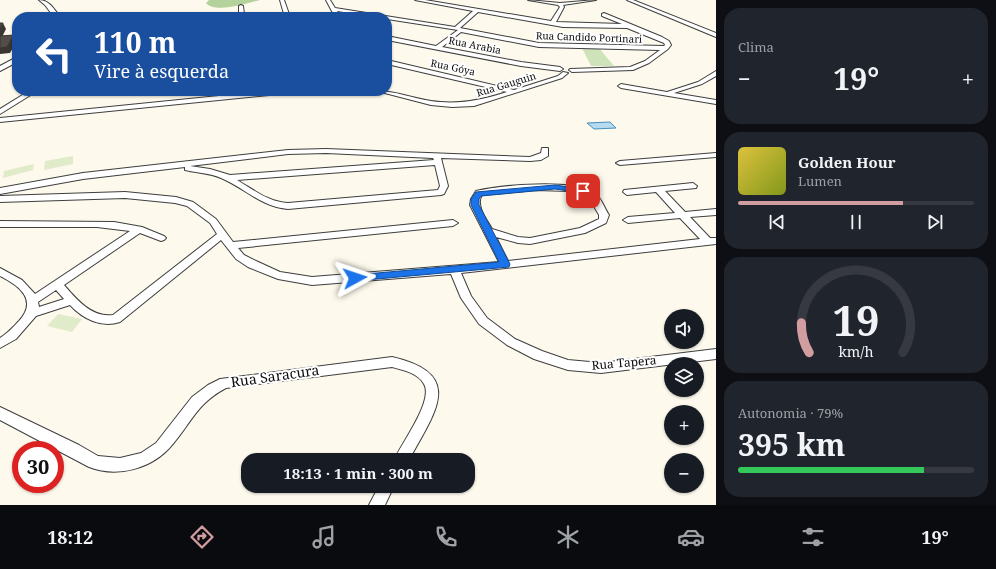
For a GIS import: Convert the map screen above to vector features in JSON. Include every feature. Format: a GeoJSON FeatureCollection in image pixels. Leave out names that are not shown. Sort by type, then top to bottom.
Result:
{"type":"FeatureCollection","features":[{"type":"Feature","properties":{"kind":"street"},"geometry":{"type":"LineString","coordinates":[[41,0],[47,4],[50,10]]}},
{"type":"Feature","properties":{"kind":"street"},"geometry":{"type":"LineString","coordinates":[[282,0],[286,12]]}},
{"type":"Feature","properties":{"kind":"street"},"geometry":{"type":"LineString","coordinates":[[328,0],[334,10]]}},
{"type":"Feature","properties":{"kind":"street"},"geometry":{"type":"LineString","coordinates":[[418,0],[553,23],[582,26],[628,26]]}},
{"type":"Feature","properties":{"kind":"street"},"geometry":{"type":"LineString","coordinates":[[446,5],[453,0]]}},
{"type":"Feature","properties":{"kind":"street"},"geometry":{"type":"LineString","coordinates":[[530,0],[560,4],[594,0]]}},
{"type":"Feature","properties":{"kind":"street"},"geometry":{"type":"LineString","coordinates":[[629,0],[716,35]]}},
{"type":"Feature","properties":{"kind":"street"},"geometry":{"type":"LineString","coordinates":[[553,23],[562,7],[560,4]]}},
{"type":"Feature","properties":{"kind":"street"},"geometry":{"type":"LineString","coordinates":[[241,6],[242,12]]}},
{"type":"Feature","properties":{"kind":"street","name":"Rua Candido Portinari"},"geometry":{"type":"LineString","coordinates":[[334,10],[356,12]]}},
{"type":"Feature","properties":{"kind":"street"},"geometry":{"type":"LineString","coordinates":[[437,48],[477,10]]}},
{"type":"Feature","properties":{"kind":"street"},"geometry":{"type":"LineString","coordinates":[[562,71],[572,73],[572,70],[632,69],[647,62],[666,48],[668,43],[663,39],[604,16]]}},
{"type":"Feature","properties":{"kind":"street","name":"Rua Candido Portinari"},"geometry":{"type":"LineString","coordinates":[[392,18],[547,46],[666,48]]}},
{"type":"Feature","properties":{"kind":"street","name":"Rua Arabia"},"geometry":{"type":"LineString","coordinates":[[392,39],[562,71]]}},
{"type":"Feature","properties":{"kind":"street"},"geometry":{"type":"LineString","coordinates":[[0,69],[12,62]]}},
{"type":"Feature","properties":{"kind":"street","name":"Rua Góya"},"geometry":{"type":"LineString","coordinates":[[392,63],[515,92]]}},
{"type":"Feature","properties":{"kind":"street","name":"Rua Gauguin"},"geometry":{"type":"LineString","coordinates":[[392,94],[431,102],[452,104],[481,102],[560,77],[562,71]]}},
{"type":"Feature","properties":{"kind":"street"},"geometry":{"type":"LineString","coordinates":[[668,93],[714,76]]}},
{"type":"Feature","properties":{"kind":"street"},"geometry":{"type":"LineString","coordinates":[[621,86],[716,102]]}},
{"type":"Feature","properties":{"kind":"street"},"geometry":{"type":"LineString","coordinates":[[0,112],[26,96]]}},
{"type":"Feature","properties":{"kind":"street"},"geometry":{"type":"LineString","coordinates":[[0,120],[239,96]]}},
{"type":"Feature","properties":{"kind":"street"},"geometry":{"type":"LineString","coordinates":[[0,191],[83,176],[301,152],[437,159],[530,159],[542,156],[545,154],[545,150]]}},
{"type":"Feature","properties":{"kind":"street"},"geometry":{"type":"LineString","coordinates":[[620,163],[716,155]]}},
{"type":"Feature","properties":{"kind":"street"},"geometry":{"type":"LineString","coordinates":[[174,166],[202,170],[228,178],[270,203],[288,206],[441,192],[444,186],[437,159]]}},
{"type":"Feature","properties":{"kind":"street"},"geometry":{"type":"LineString","coordinates":[[228,178],[437,159]]}},
{"type":"Feature","properties":{"kind":"street"},"geometry":{"type":"LineString","coordinates":[[627,192],[693,186]]}},
{"type":"Feature","properties":{"kind":"street"},"geometry":{"type":"LineString","coordinates":[[490,232],[518,240],[539,240],[582,231],[602,221],[604,215],[592,195],[575,189],[555,187],[478,193],[475,199],[475,205],[506,264]]}},
{"type":"Feature","properties":{"kind":"street"},"geometry":{"type":"LineString","coordinates":[[658,189],[682,215],[712,242]]}},
{"type":"Feature","properties":{"kind":"street"},"geometry":{"type":"LineString","coordinates":[[0,199],[125,195],[176,200],[190,204],[213,221],[230,246],[240,257],[264,270],[278,275],[312,281],[455,270],[712,242]]}},
{"type":"Feature","properties":{"kind":"street"},"geometry":{"type":"LineString","coordinates":[[628,220],[716,212]]}},
{"type":"Feature","properties":{"kind":"street"},"geometry":{"type":"LineString","coordinates":[[230,246],[453,223]]}},
{"type":"Feature","properties":{"kind":"street"},"geometry":{"type":"LineString","coordinates":[[0,224],[97,224],[139,229],[161,238]]}},
{"type":"Feature","properties":{"kind":"street"},"geometry":{"type":"LineString","coordinates":[[32,301],[58,285],[139,229]]}},
{"type":"Feature","properties":{"kind":"street"},"geometry":{"type":"LineString","coordinates":[[58,285],[71,301],[99,319],[107,321],[116,319],[223,234]]}},
{"type":"Feature","properties":{"kind":"street","name":"Rua Tapera"},"geometry":{"type":"LineString","coordinates":[[455,270],[466,298],[484,321],[512,342],[538,355],[568,365],[601,368],[716,354]]}},
{"type":"Feature","properties":{"kind":"street"},"geometry":{"type":"LineString","coordinates":[[0,272],[11,277],[23,286],[32,301],[32,313]]}},
{"type":"Feature","properties":{"kind":"street"},"geometry":{"type":"LineString","coordinates":[[0,343],[12,336],[32,313],[71,301]]}},
{"type":"Feature","properties":{"kind":"street","name":"Rua Saracura"},"geometry":{"type":"LineString","coordinates":[[0,413],[100,464],[119,465],[139,461],[154,454],[167,441],[190,407],[211,389],[224,383],[392,362],[404,364],[416,369],[428,378],[432,387],[432,399],[422,422],[405,453]]}},
{"type":"Feature","properties":{"kind":"street"},"geometry":{"type":"LineString","coordinates":[[377,505],[383,493]]}},
{"type":"Feature","properties":{"kind":"green space"},"geometry":{"type":"Polygon","coordinates":[[[209,0],[260,0],[232,7],[217,8],[206,3],[209,0]]]}},
{"type":"Feature","properties":{"kind":"green space"},"geometry":{"type":"Polygon","coordinates":[[[582,48],[599,48],[614,66],[591,66],[582,48]]]}},
{"type":"Feature","properties":{"kind":"green space"},"geometry":{"type":"Polygon","coordinates":[[[73,156],[73,164],[44,170],[45,161],[73,156]]]}},
{"type":"Feature","properties":{"kind":"green space"},"geometry":{"type":"Polygon","coordinates":[[[34,164],[33,170],[3,178],[4,171],[34,164]]]}},
{"type":"Feature","properties":{"kind":"green space"},"geometry":{"type":"Polygon","coordinates":[[[58,314],[82,319],[72,332],[47,326],[58,314]]]}},
{"type":"Feature","properties":{"kind":"water"},"geometry":{"type":"Polygon","coordinates":[[[610,122],[616,128],[594,129],[587,123],[610,122]]]}},
{"type":"Feature","properties":{"kind":"building"},"geometry":{"type":"Polygon","coordinates":[[[0,23],[3,23],[0,30],[0,23]]]}},
{"type":"Feature","properties":{"kind":"building"},"geometry":{"type":"Polygon","coordinates":[[[12,35],[12,38],[7,47],[0,48],[0,36],[12,35]]]}},
{"type":"Feature","properties":{"kind":"route"},"geometry":{"type":"LineString","coordinates":[[355,278],[455,270],[506,264],[475,205],[474,202],[478,193],[555,187],[564,187],[583,191]]}}]}
